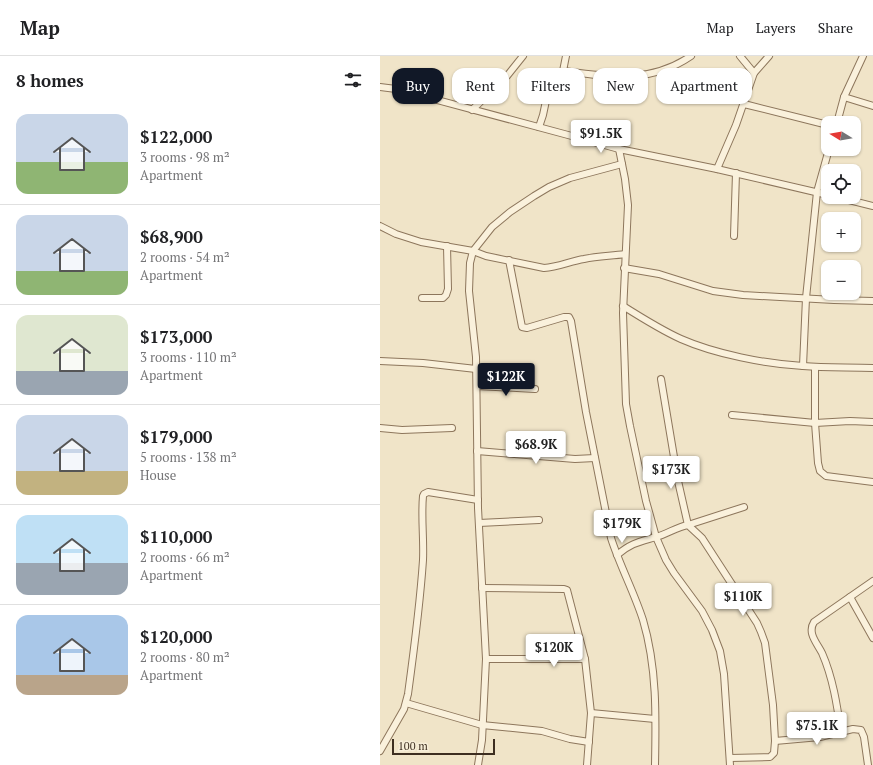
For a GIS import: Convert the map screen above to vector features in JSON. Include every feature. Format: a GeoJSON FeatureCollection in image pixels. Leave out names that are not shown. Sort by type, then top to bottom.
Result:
{"type":"FeatureCollection","features":[{"type":"Feature","properties":{"kind":"street"},"geometry":{"type":"LineString","coordinates":[[472,110],[502,81],[523,56]]}},
{"type":"Feature","properties":{"kind":"street"},"geometry":{"type":"LineString","coordinates":[[564,68],[566,56]]}},
{"type":"Feature","properties":{"kind":"street"},"geometry":{"type":"LineString","coordinates":[[585,74],[637,77],[673,66],[690,56]]}},
{"type":"Feature","properties":{"kind":"street"},"geometry":{"type":"LineString","coordinates":[[740,56],[754,73]]}},
{"type":"Feature","properties":{"kind":"street"},"geometry":{"type":"LineString","coordinates":[[752,79],[754,73],[769,56]]}},
{"type":"Feature","properties":{"kind":"street"},"geometry":{"type":"LineString","coordinates":[[839,116],[844,97],[863,56]]}},
{"type":"Feature","properties":{"kind":"street"},"geometry":{"type":"LineString","coordinates":[[380,87],[396,89],[619,149],[736,173],[821,193]]}},
{"type":"Feature","properties":{"kind":"street"},"geometry":{"type":"LineString","coordinates":[[844,97],[873,106]]}},
{"type":"Feature","properties":{"kind":"street"},"geometry":{"type":"LineString","coordinates":[[539,127],[545,104]]}},
{"type":"Feature","properties":{"kind":"street"},"geometry":{"type":"LineString","coordinates":[[717,169],[744,104],[821,122]]}},
{"type":"Feature","properties":{"kind":"street"},"geometry":{"type":"LineString","coordinates":[[619,149],[628,205],[628,230],[624,268],[623,306],[626,404],[646,501],[656,537],[666,560],[674,573],[702,611],[712,630],[720,651],[724,674],[730,765]]}},
{"type":"Feature","properties":{"kind":"street"},"geometry":{"type":"LineString","coordinates":[[803,366],[806,298],[817,192],[827,156]]}},
{"type":"Feature","properties":{"kind":"street"},"geometry":{"type":"LineString","coordinates":[[478,765],[486,659],[478,500],[477,386],[469,274],[470,263],[473,251],[492,227],[510,212],[549,187],[570,178],[622,164]]}},
{"type":"Feature","properties":{"kind":"street"},"geometry":{"type":"LineString","coordinates":[[734,236],[736,173]]}},
{"type":"Feature","properties":{"kind":"street"},"geometry":{"type":"LineString","coordinates":[[861,203],[873,206]]}},
{"type":"Feature","properties":{"kind":"street"},"geometry":{"type":"LineString","coordinates":[[380,226],[396,234],[421,242],[473,251],[486,256],[544,268],[586,258],[625,254]]}},
{"type":"Feature","properties":{"kind":"street"},"geometry":{"type":"LineString","coordinates":[[422,298],[443,298],[446,295],[448,288],[447,246]]}},
{"type":"Feature","properties":{"kind":"street"},"geometry":{"type":"LineString","coordinates":[[509,260],[522,327],[527,328],[564,317],[569,318],[571,321],[586,412],[610,531],[617,555],[636,599],[643,621],[654,675],[655,765]]}},
{"type":"Feature","properties":{"kind":"street"},"geometry":{"type":"LineString","coordinates":[[624,268],[659,274],[713,291],[743,295],[873,301]]}},
{"type":"Feature","properties":{"kind":"street"},"geometry":{"type":"LineString","coordinates":[[623,306],[683,340],[738,356],[784,365],[873,368]]}},
{"type":"Feature","properties":{"kind":"street"},"geometry":{"type":"LineString","coordinates":[[380,361],[423,363],[476,369]]}},
{"type":"Feature","properties":{"kind":"street"},"geometry":{"type":"LineString","coordinates":[[815,367],[815,423],[818,463],[822,474],[826,476],[873,482]]}},
{"type":"Feature","properties":{"kind":"street"},"geometry":{"type":"LineString","coordinates":[[661,379],[678,480],[688,525],[702,538],[753,617],[765,643],[773,705],[775,740],[774,753],[770,757],[730,758]]}},
{"type":"Feature","properties":{"kind":"street"},"geometry":{"type":"LineString","coordinates":[[477,386],[535,389]]}},
{"type":"Feature","properties":{"kind":"street"},"geometry":{"type":"LineString","coordinates":[[732,415],[815,423],[850,421],[873,422]]}},
{"type":"Feature","properties":{"kind":"street"},"geometry":{"type":"LineString","coordinates":[[380,428],[402,430],[452,428]]}},
{"type":"Feature","properties":{"kind":"street"},"geometry":{"type":"LineString","coordinates":[[477,451],[575,459],[595,458]]}},
{"type":"Feature","properties":{"kind":"street"},"geometry":{"type":"LineString","coordinates":[[380,751],[406,703],[416,634],[422,575],[423,496],[428,492],[478,500]]}},
{"type":"Feature","properties":{"kind":"street"},"geometry":{"type":"LineString","coordinates":[[617,555],[629,546],[744,506]]}},
{"type":"Feature","properties":{"kind":"street"},"geometry":{"type":"LineString","coordinates":[[479,523],[539,520]]}},
{"type":"Feature","properties":{"kind":"street"},"geometry":{"type":"LineString","coordinates":[[841,732],[833,686],[821,652],[812,635],[811,628],[814,622],[873,581]]}},
{"type":"Feature","properties":{"kind":"street"},"geometry":{"type":"LineString","coordinates":[[482,588],[567,590],[585,659],[591,713],[587,765]]}},
{"type":"Feature","properties":{"kind":"street"},"geometry":{"type":"LineString","coordinates":[[850,597],[873,638]]}},
{"type":"Feature","properties":{"kind":"street"},"geometry":{"type":"LineString","coordinates":[[486,659],[585,659]]}},
{"type":"Feature","properties":{"kind":"street"},"geometry":{"type":"LineString","coordinates":[[406,703],[482,725],[542,731],[570,739],[589,742]]}},
{"type":"Feature","properties":{"kind":"street"},"geometry":{"type":"LineString","coordinates":[[591,713],[655,718]]}},
{"type":"Feature","properties":{"kind":"street"},"geometry":{"type":"LineString","coordinates":[[775,740],[820,736],[853,729],[861,730],[863,733],[868,765]]}}]}
